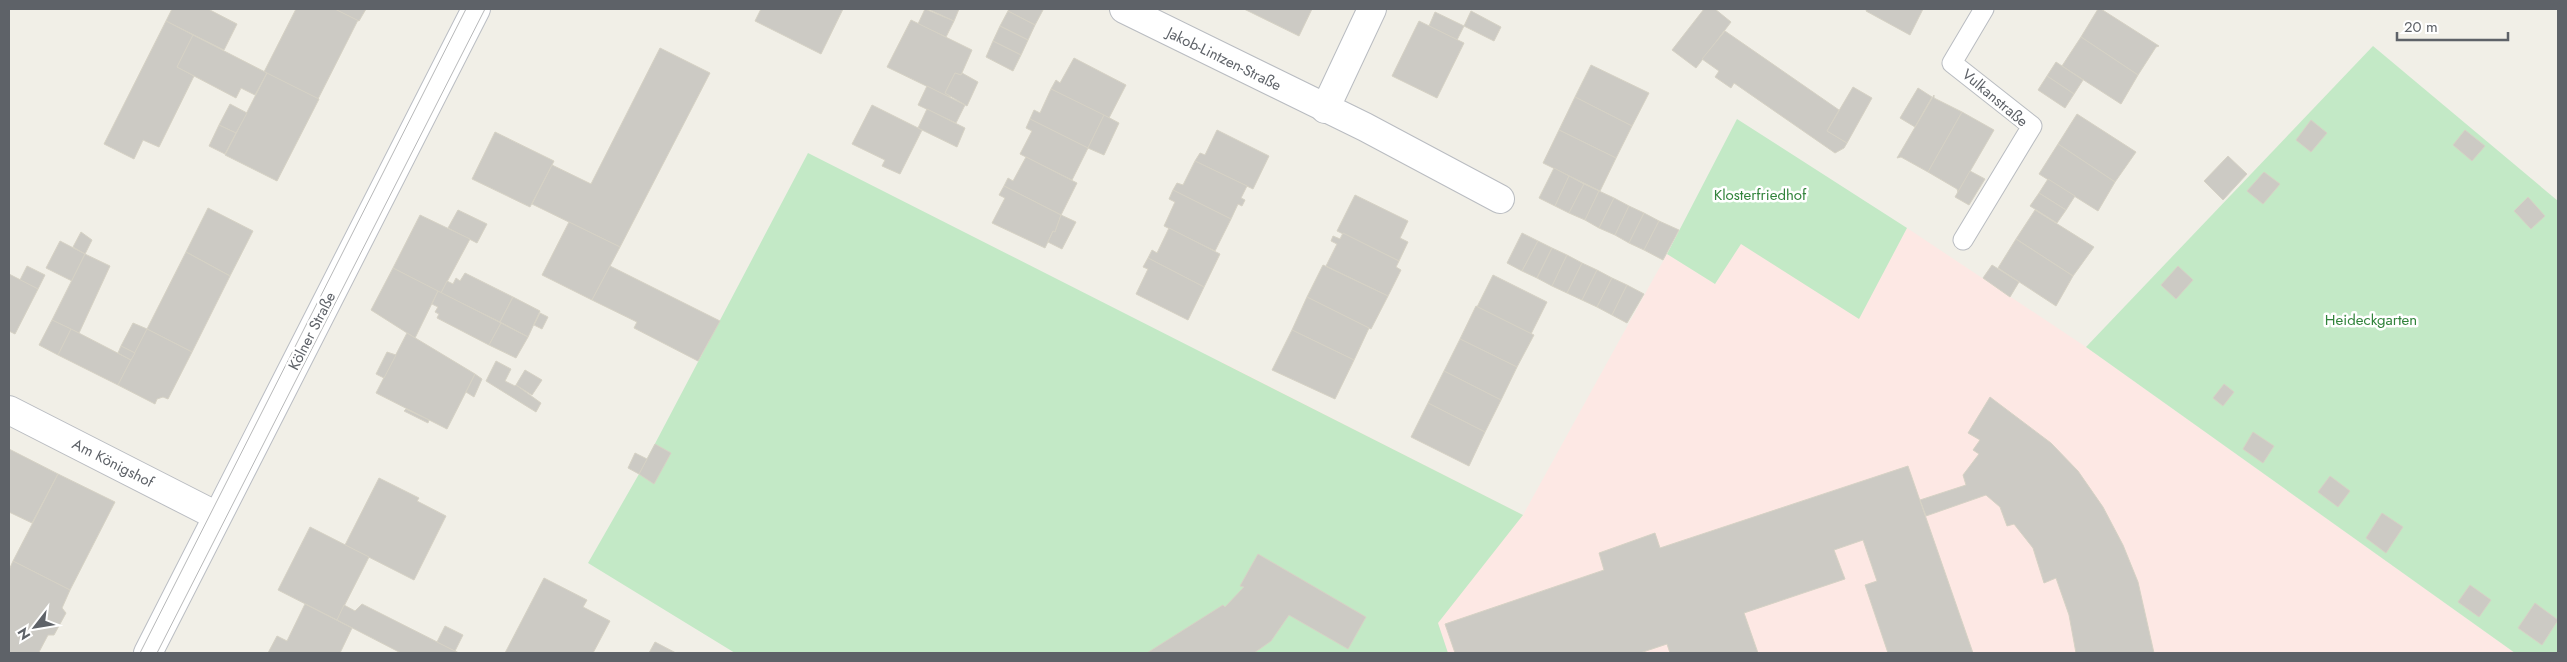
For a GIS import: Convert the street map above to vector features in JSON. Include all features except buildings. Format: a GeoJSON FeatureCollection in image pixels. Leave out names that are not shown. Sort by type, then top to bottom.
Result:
{"type":"FeatureCollection","features":[{"type":"Feature","properties":{"kind":"street","name":"Kölner Straße"},"geometry":{"type":"LineString","coordinates":[[148,653],[476,9]]}},
{"type":"Feature","properties":{"kind":"street","name":"Jakob-Lintzen-Straße"},"geometry":{"type":"LineString","coordinates":[[1124,9],[1365,127],[1500,199]]}},
{"type":"Feature","properties":{"kind":"street"},"geometry":{"type":"LineString","coordinates":[[1325,109],[1372,9]]}},
{"type":"Feature","properties":{"kind":"street","name":"Am Königshof"},"geometry":{"type":"LineString","coordinates":[[9,410],[217,516]]}},
{"type":"Feature","properties":{"kind":"lane","name":"Vulkanstraße"},"geometry":{"type":"LineString","coordinates":[[1963,240],[2032,126],[1952,62],[1984,9]]}},
{"type":"Feature","properties":{"kind":"shaded area"},"geometry":{"type":"Polygon","coordinates":[[[1907,228],[2086,347],[2515,653],[1045,653],[1222,362],[1523,515],[1667,254],[1715,284],[1741,243],[1858,318],[1907,228]]]}},
{"type":"Feature","properties":{"kind":"green space","name":"Heideckgarten"},"geometry":{"type":"Polygon","coordinates":[[[2373,46],[2558,201],[2558,653],[2515,653],[2086,347],[2373,46]]]}},
{"type":"Feature","properties":{"kind":"green space","name":"Klosterfriedhof"},"geometry":{"type":"Polygon","coordinates":[[[1737,119],[1907,228],[1859,319],[1741,244],[1715,284],[1667,254],[1737,119]]]}},
{"type":"Feature","properties":{"kind":"green space"},"geometry":{"type":"Polygon","coordinates":[[[808,153],[1523,515],[1438,623],[1448,653],[735,653],[588,563],[639,474],[808,153]]]}},
{"type":"Feature","properties":{"kind":"tram line"},"geometry":{"type":"LineString","coordinates":[[140,653],[466,9]]}},
{"type":"Feature","properties":{"kind":"tram line"},"geometry":{"type":"LineString","coordinates":[[157,653],[485,9]]}}]}
